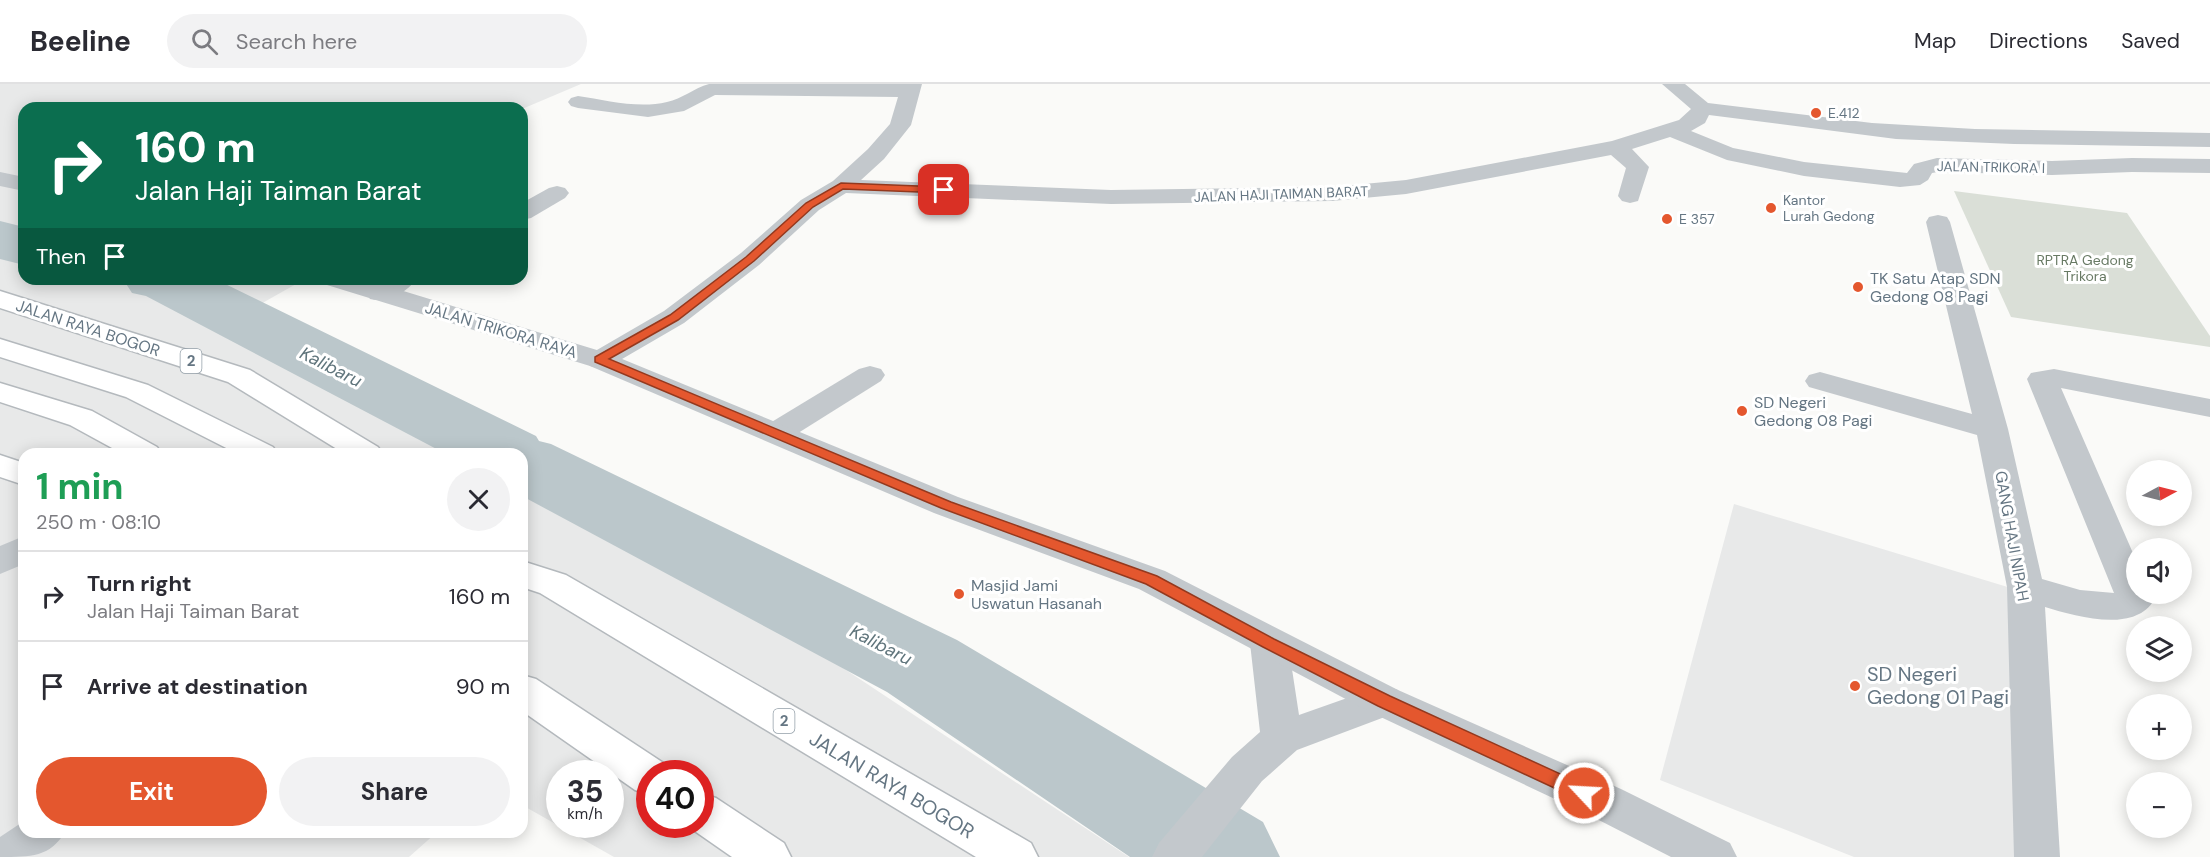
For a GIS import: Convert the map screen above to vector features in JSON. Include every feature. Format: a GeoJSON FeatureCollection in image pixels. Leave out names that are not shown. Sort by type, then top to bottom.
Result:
{"type":"FeatureCollection","features":[{"type":"Feature","properties":{"kind":"highway","name":"JALAN RAYA BOGOR"},"geometry":{"type":"LineString","coordinates":[[0,299],[239,376],[357,448]]}},
{"type":"Feature","properties":{"kind":"highway"},"geometry":{"type":"LineString","coordinates":[[0,348],[137,392],[250,448]]}},
{"type":"Feature","properties":{"kind":"highway"},"geometry":{"type":"LineString","coordinates":[[0,392],[81,418],[135,448]]}},
{"type":"Feature","properties":{"kind":"highway"},"geometry":{"type":"LineString","coordinates":[[0,465],[18,472]]}},
{"type":"Feature","properties":{"kind":"highway","name":"JALAN RAYA BOGOR"},"geometry":{"type":"LineString","coordinates":[[528,562],[537,579],[1015,857]]}},
{"type":"Feature","properties":{"kind":"highway"},"geometry":{"type":"LineString","coordinates":[[528,694],[636,767]]}},
{"type":"Feature","properties":{"kind":"highway"},"geometry":{"type":"LineString","coordinates":[[714,822],[763,856]]}},
{"type":"Feature","properties":{"kind":"street"},"geometry":{"type":"LineString","coordinates":[[1672,84],[1702,108],[1894,132],[2009,138],[2210,140]]}},
{"type":"Feature","properties":{"kind":"street"},"geometry":{"type":"LineString","coordinates":[[578,102],[630,110],[656,110],[681,105],[703,92],[714,89],[911,87],[900,125],[889,140],[841,186],[810,205],[750,259],[674,317],[600,360]]}},
{"type":"Feature","properties":{"kind":"street","name":"JALAN HAJI TAIMAN BARAT"},"geometry":{"type":"LineString","coordinates":[[841,186],[1111,197],[1332,194],[1406,187],[1616,147],[1673,131],[1697,118],[1702,108]]}},
{"type":"Feature","properties":{"kind":"street","name":"JALAN TRIKORA I"},"geometry":{"type":"LineString","coordinates":[[1673,131],[1727,153],[1804,169],[1889,180],[1912,180],[1920,175],[1922,169],[1937,165],[2052,168],[2200,166],[2210,179]]}},
{"type":"Feature","properties":{"kind":"street"},"geometry":{"type":"LineString","coordinates":[[1616,147],[1638,167],[1630,196]]}},
{"type":"Feature","properties":{"kind":"street"},"geometry":{"type":"LineString","coordinates":[[0,178],[18,182]]}},
{"type":"Feature","properties":{"kind":"street"},"geometry":{"type":"LineString","coordinates":[[528,210],[557,194]]}},
{"type":"Feature","properties":{"kind":"street","name":"GANG HAJI NIPAH"},"geometry":{"type":"LineString","coordinates":[[1938,222],[1992,429],[2025,587],[2037,857]]}},
{"type":"Feature","properties":{"kind":"street","name":"JALAN TRIKORA RAYA"},"geometry":{"type":"LineString","coordinates":[[391,286],[600,360],[946,505],[1152,580],[1384,701],[1605,802],[1714,857]]}},
{"type":"Feature","properties":{"kind":"street"},"geometry":{"type":"LineString","coordinates":[[776,433],[870,375]]}},
{"type":"Feature","properties":{"kind":"street"},"geometry":{"type":"LineString","coordinates":[[2025,587],[2072,602],[2110,608],[2127,605],[2135,600],[2042,379],[2054,378],[2210,408]]}},
{"type":"Feature","properties":{"kind":"street"},"geometry":{"type":"LineString","coordinates":[[1820,381],[1992,429]]}},
{"type":"Feature","properties":{"kind":"street"},"geometry":{"type":"LineString","coordinates":[[0,562],[18,552]]}},
{"type":"Feature","properties":{"kind":"street"},"geometry":{"type":"LineString","coordinates":[[1269,643],[1282,738]]}},
{"type":"Feature","properties":{"kind":"street"},"geometry":{"type":"LineString","coordinates":[[1175,856],[1247,769],[1282,738],[1384,701]]}},
{"type":"Feature","properties":{"kind":"street"},"geometry":{"type":"LineString","coordinates":[[8,857],[35,838]]}},
{"type":"Feature","properties":{"kind":"shaded area"},"geometry":{"type":"Polygon","coordinates":[[[0,84],[581,84],[528,106],[528,102],[18,102],[18,285],[294,285],[232,320],[510,448],[18,448],[18,838],[430,838],[409,857],[0,857],[0,84]]]}},
{"type":"Feature","properties":{"kind":"shaded area"},"geometry":{"type":"Polygon","coordinates":[[[528,460],[1129,857],[614,857],[580,838],[624,838],[624,760],[546,760],[546,819],[528,808],[528,460]]]}},
{"type":"Feature","properties":{"kind":"shaded area","name":"SD Negeri Gedong 01 Pagi"},"geometry":{"type":"Polygon","coordinates":[[[1734,504],[2024,592],[2028,857],[1854,857],[1660,780],[1734,504]]]}},
{"type":"Feature","properties":{"kind":"green space","name":"RPTRA Gedong Trikora"},"geometry":{"type":"Polygon","coordinates":[[[1954,191],[2127,213],[2210,336],[2210,347],[2011,317],[1954,191]]]}},
{"type":"Feature","properties":{"kind":"waterway","name":"Kalibaru"},"geometry":{"type":"LineString","coordinates":[[0,240],[18,244]]}},
{"type":"Feature","properties":{"kind":"waterway","name":"Kalibaru"},"geometry":{"type":"LineString","coordinates":[[175,285],[495,448]]}},
{"type":"Feature","properties":{"kind":"waterway","name":"Kalibaru"},"geometry":{"type":"LineString","coordinates":[[528,465],[922,666],[1223,857]]}},
{"type":"Feature","properties":{"kind":"place","name":"E.412"},"geometry":{"type":"Point","coordinates":[1816,113]}},
{"type":"Feature","properties":{"kind":"place","name":"Kantor Lurah Gedong"},"geometry":{"type":"Point","coordinates":[1771,208]}},
{"type":"Feature","properties":{"kind":"place","name":"E 357"},"geometry":{"type":"Point","coordinates":[1667,219]}},
{"type":"Feature","properties":{"kind":"place","name":"TK Satu Atap SDN Gedong 08 Pagi"},"geometry":{"type":"Point","coordinates":[1858,287]}},
{"type":"Feature","properties":{"kind":"place","name":"SD Negeri Gedong 08 Pagi"},"geometry":{"type":"Point","coordinates":[1742,411]}},
{"type":"Feature","properties":{"kind":"place","name":"Masjid Jami Uswatun Hasanah"},"geometry":{"type":"Point","coordinates":[959,594]}},
{"type":"Feature","properties":{"kind":"place","name":"SD Negeri Gedong 01 Pagi"},"geometry":{"type":"Point","coordinates":[1855,686]}},
{"type":"Feature","properties":{"kind":"route"},"geometry":{"type":"LineString","coordinates":[[944,190],[841,186],[810,205],[750,259],[674,317],[600,360],[946,505],[1152,580],[1384,701],[1584,793]]}}]}
